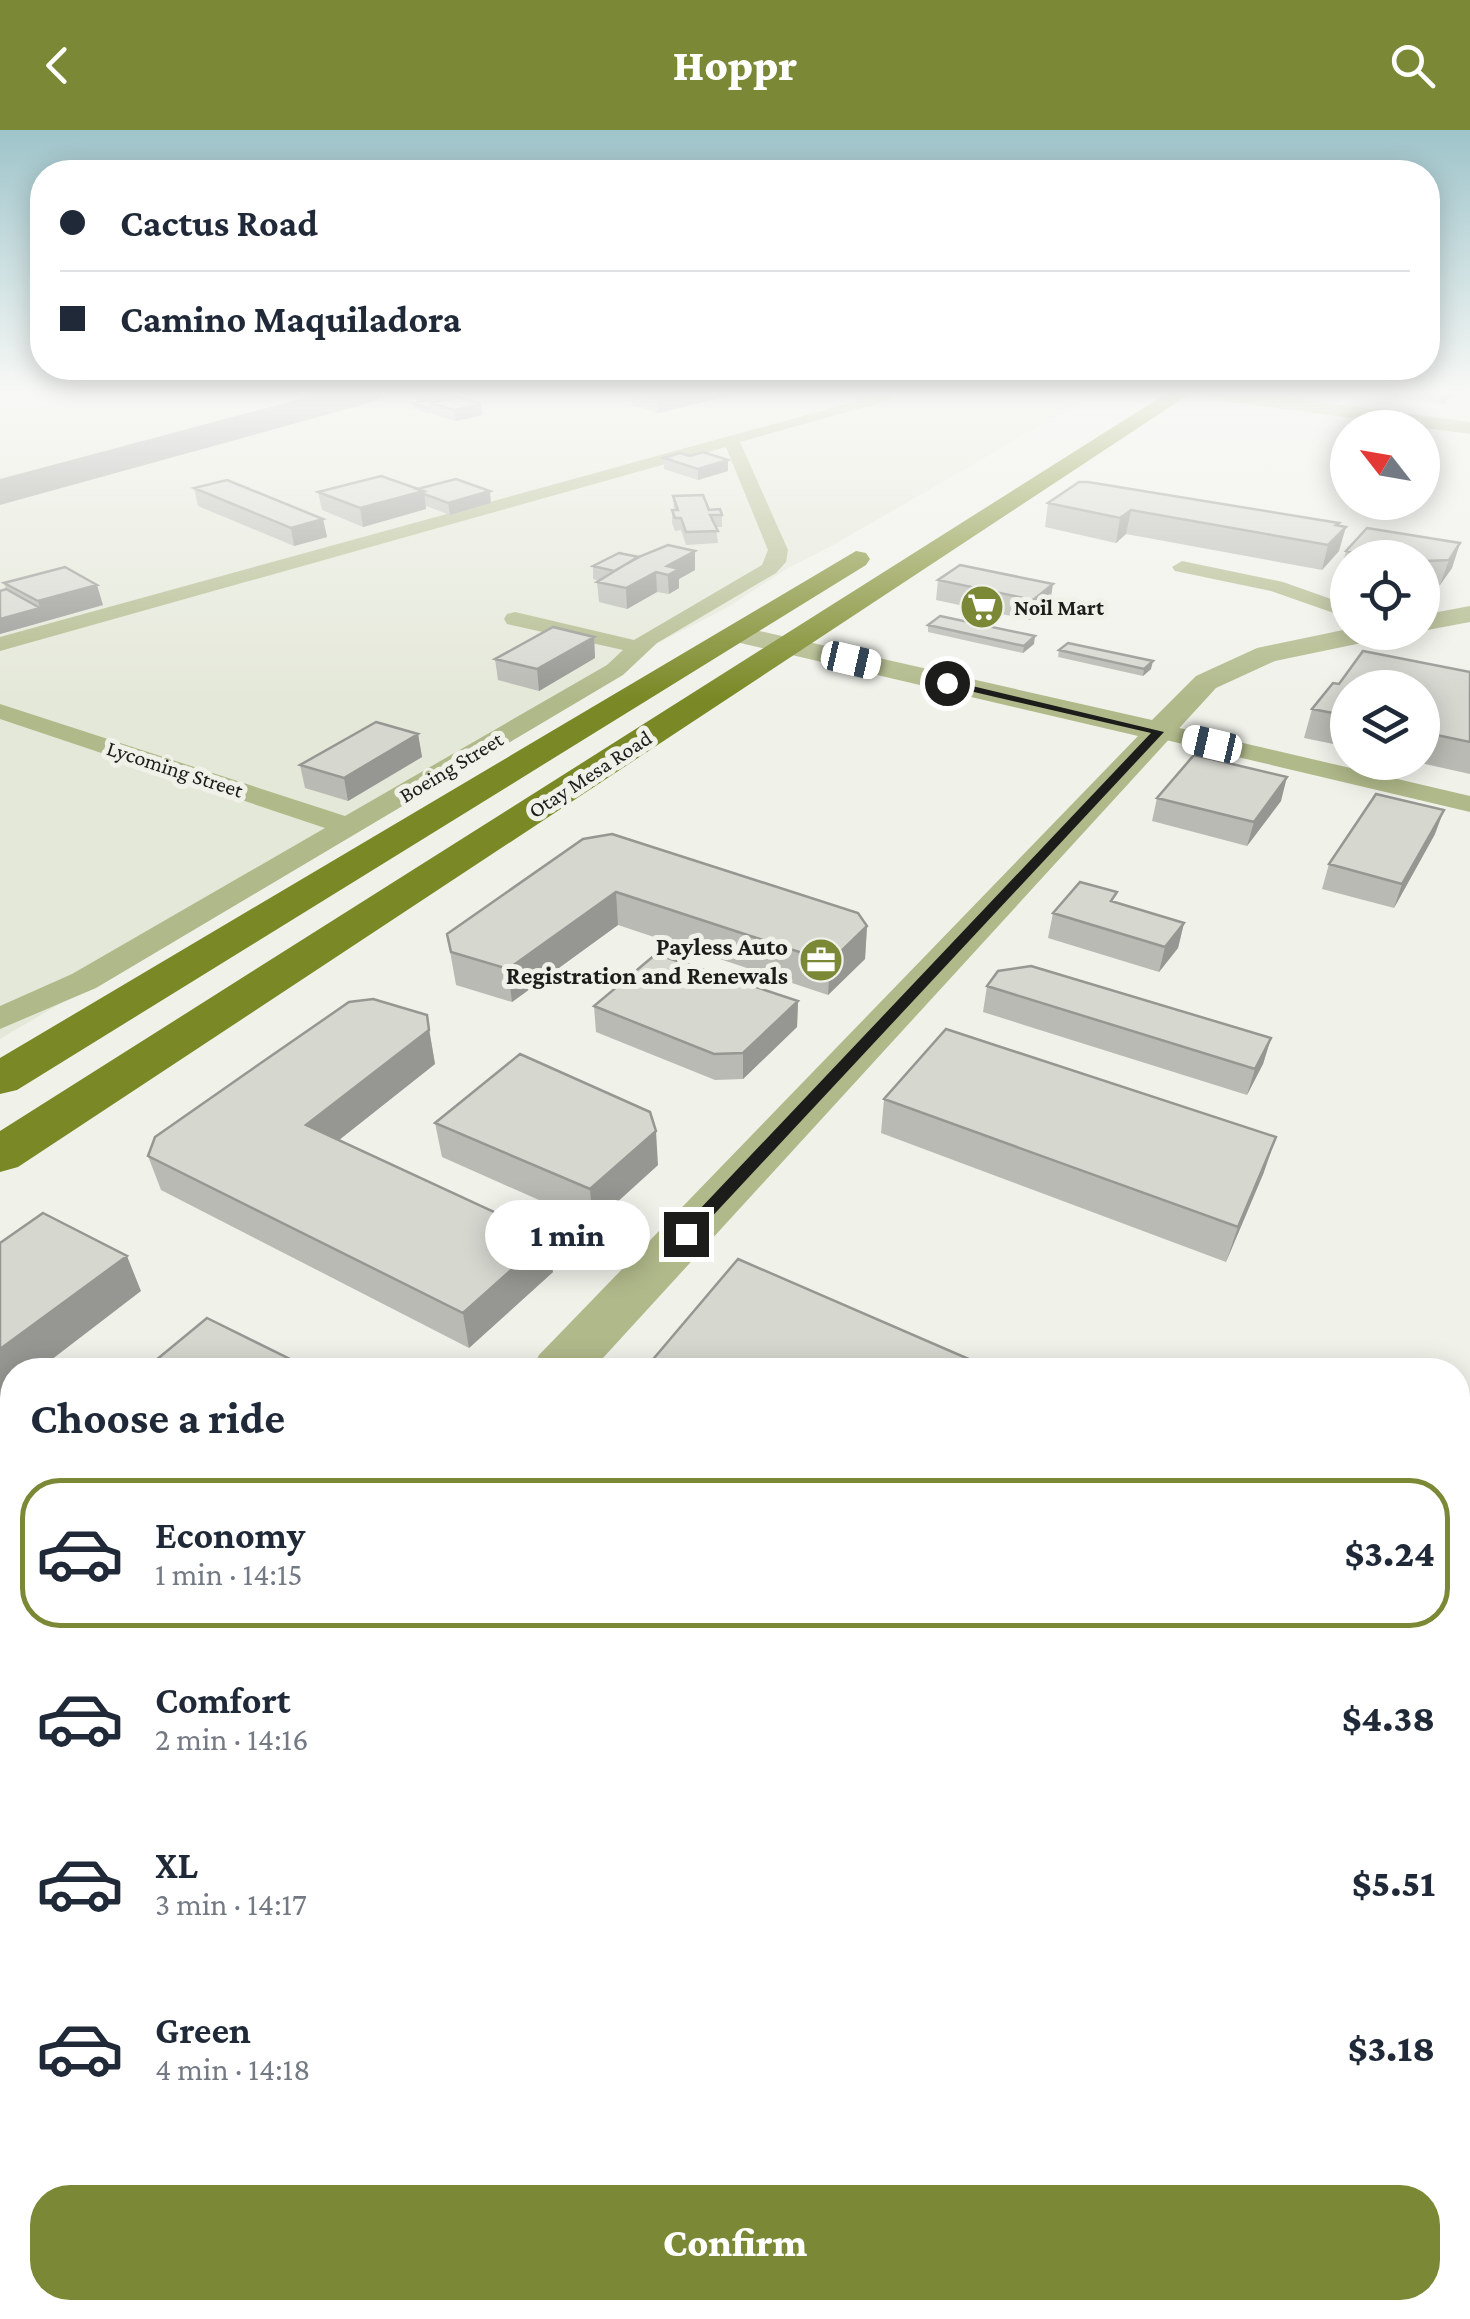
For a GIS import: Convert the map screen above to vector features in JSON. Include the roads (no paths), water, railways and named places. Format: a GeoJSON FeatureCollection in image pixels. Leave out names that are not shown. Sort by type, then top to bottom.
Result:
{"type":"FeatureCollection","features":[{"type":"Feature","properties":{"kind":"main road","name":"Otay Mesa Road"},"geometry":{"type":"LineString","coordinates":[[0,1155],[1023,495]]}},
{"type":"Feature","properties":{"kind":"main road","name":"Otay Mesa Road"},"geometry":{"type":"LineString","coordinates":[[0,1079],[880,545]]}},
{"type":"Feature","properties":{"kind":"street"},"geometry":{"type":"LineString","coordinates":[[0,644],[533,495]]}},
{"type":"Feature","properties":{"kind":"street","name":"Boeing Street"},"geometry":{"type":"LineString","coordinates":[[0,1019],[84,981],[349,827],[615,670],[637,647],[759,576],[778,556],[753,495]]}},
{"type":"Feature","properties":{"kind":"street"},"geometry":{"type":"LineString","coordinates":[[1182,567],[1276,586],[1330,606]]}},
{"type":"Feature","properties":{"kind":"street"},"geometry":{"type":"LineString","coordinates":[[1440,620],[1470,614]]}},
{"type":"Feature","properties":{"kind":"street"},"geometry":{"type":"LineString","coordinates":[[514,618],[637,647]]}},
{"type":"Feature","properties":{"kind":"street"},"geometry":{"type":"LineString","coordinates":[[680,620],[1470,804]]}},
{"type":"Feature","properties":{"kind":"street"},"geometry":{"type":"LineString","coordinates":[[570,1358],[1206,682],[1267,654],[1330,641]]}},
{"type":"Feature","properties":{"kind":"street","name":"Lycoming Street"},"geometry":{"type":"LineString","coordinates":[[0,711],[349,827]]}},
{"type":"Feature","properties":{"kind":"place","name":"Noil Mart"},"geometry":{"type":"Point","coordinates":[982,607]}},
{"type":"Feature","properties":{"kind":"place","name":"Payless Auto Registration and Renewals"},"geometry":{"type":"Point","coordinates":[821,960]}}]}
